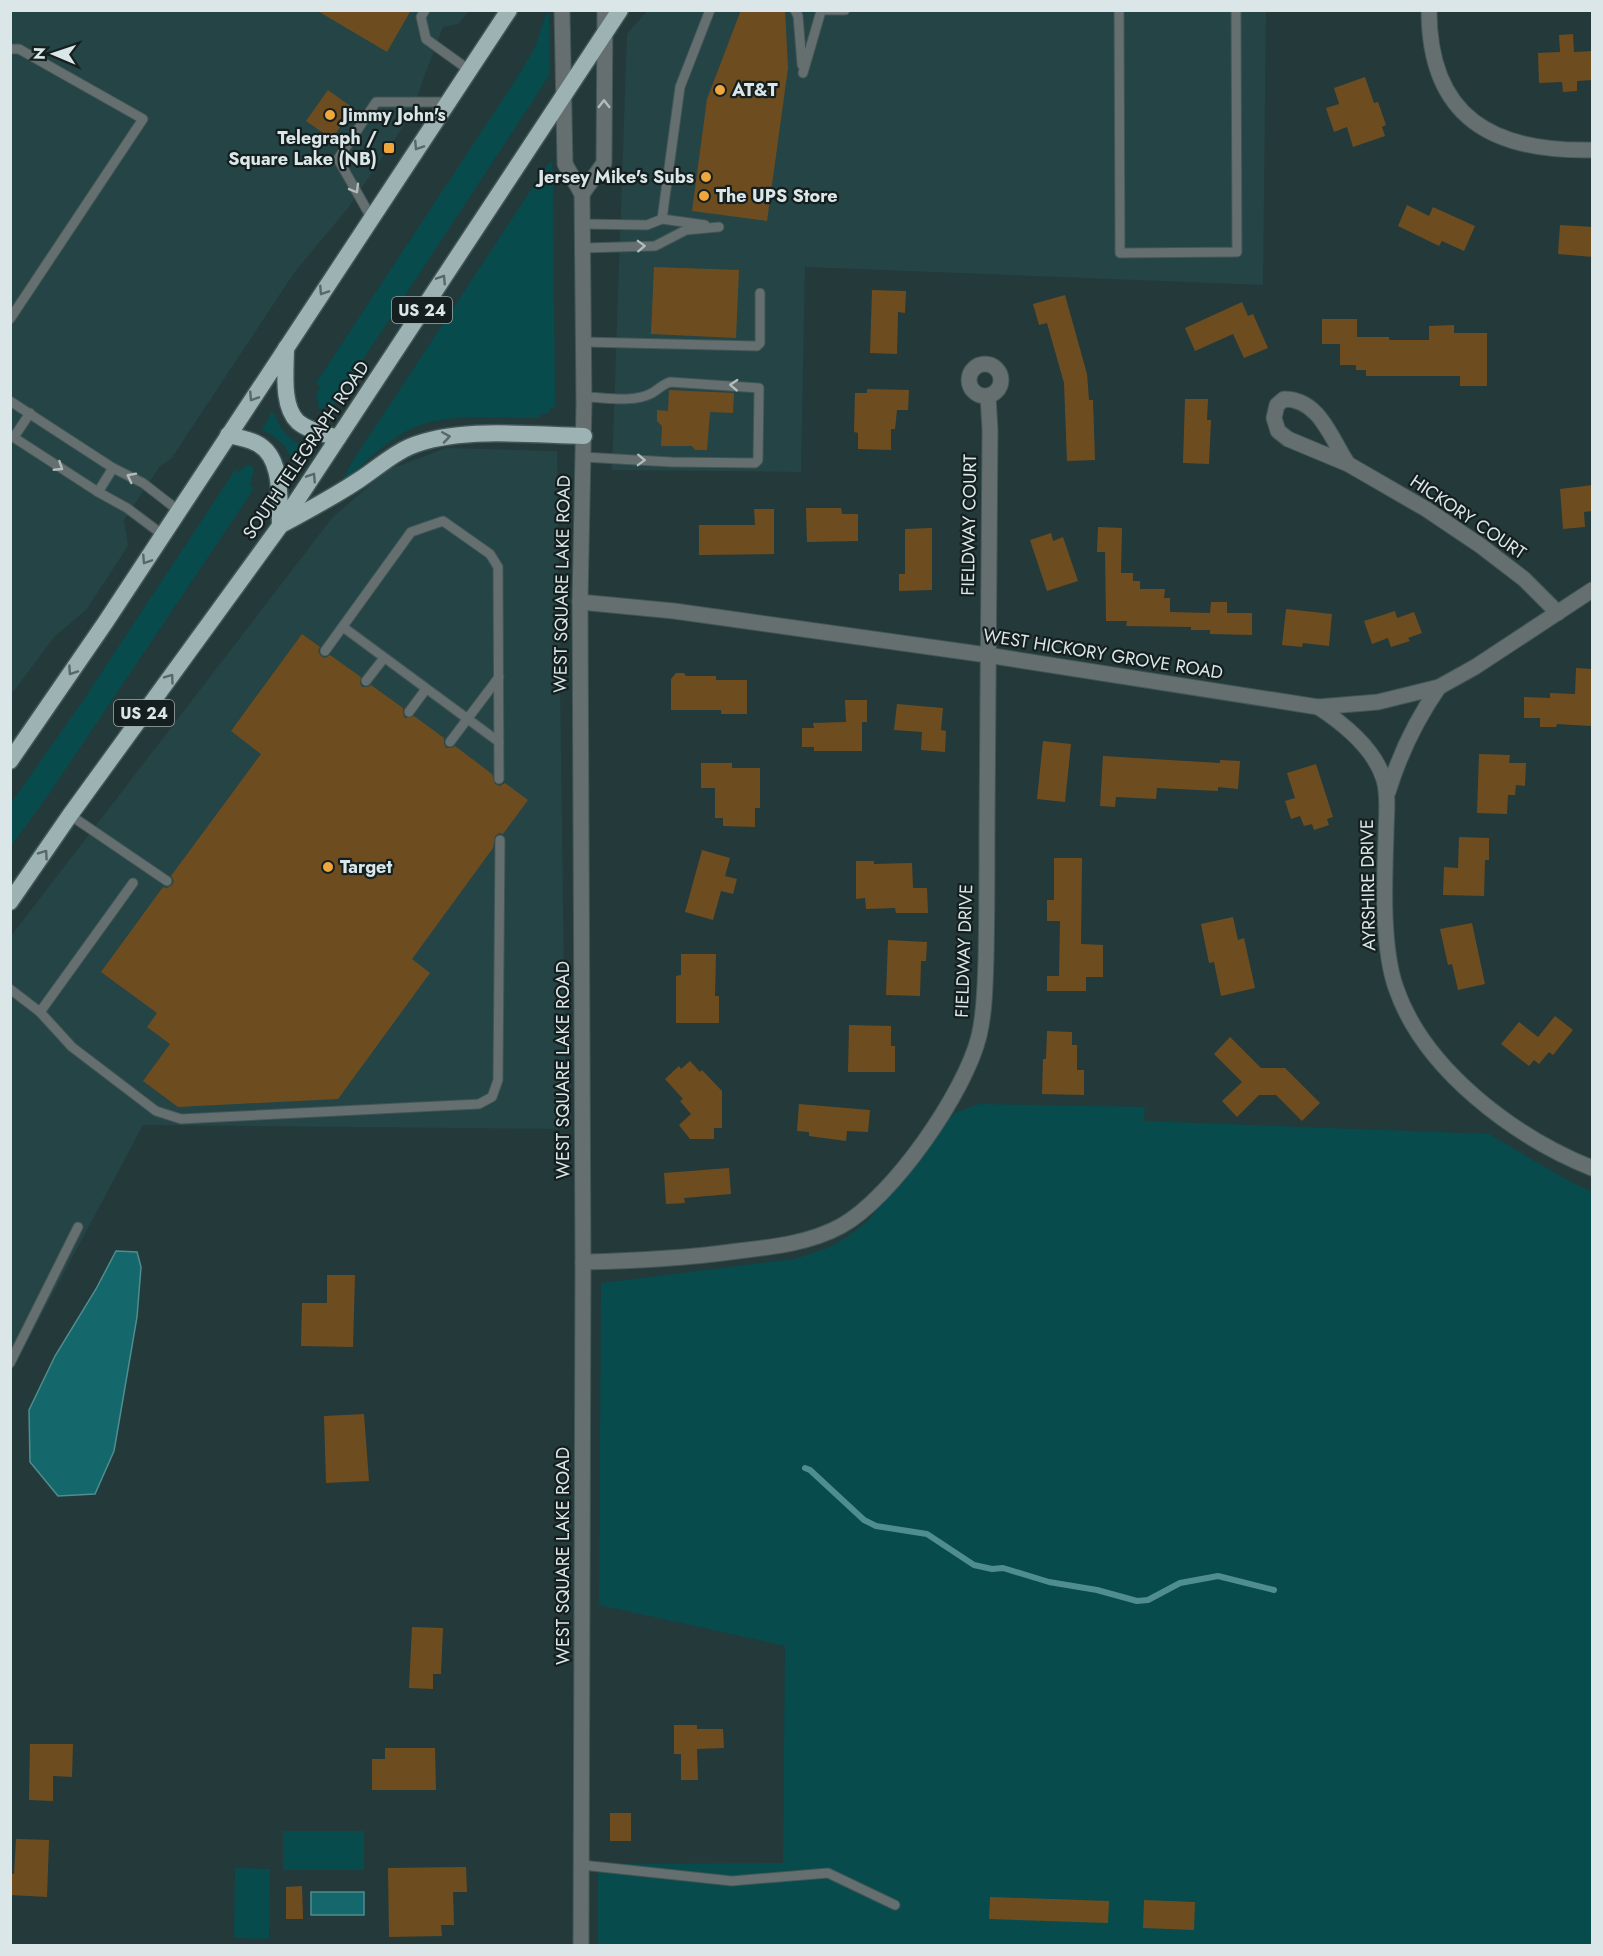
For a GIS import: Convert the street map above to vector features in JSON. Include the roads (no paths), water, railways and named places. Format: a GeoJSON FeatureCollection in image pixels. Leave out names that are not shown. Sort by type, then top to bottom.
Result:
{"type":"FeatureCollection","features":[{"type":"Feature","properties":{"kind":"highway"},"geometry":{"type":"LineString","coordinates":[[10,761],[163,535],[509,10]]}},
{"type":"Feature","properties":{"kind":"highway","name":"SOUTH TELEGRAPH ROAD"},"geometry":{"type":"LineString","coordinates":[[10,902],[70,815],[280,526],[620,10]]}},
{"type":"Feature","properties":{"kind":"highway"},"geometry":{"type":"LineString","coordinates":[[286,348],[287,398],[291,411],[298,421],[309,429],[338,438]]}},
{"type":"Feature","properties":{"kind":"highway"},"geometry":{"type":"LineString","coordinates":[[228,435],[258,444],[272,459],[277,475],[280,526],[360,479],[391,457],[429,440],[480,434],[584,436]]}},
{"type":"Feature","properties":{"kind":"street","name":"WEST SQUARE LAKE ROAD"},"geometry":{"type":"LineString","coordinates":[[562,10],[565,164],[582,194],[584,342],[580,602],[583,1262],[581,1946]]}},
{"type":"Feature","properties":{"kind":"street"},"geometry":{"type":"LineString","coordinates":[[582,194],[604,163],[605,10]]}},
{"type":"Feature","properties":{"kind":"street"},"geometry":{"type":"LineString","coordinates":[[1429,10],[1429,32],[1437,69],[1452,100],[1471,121],[1484,129],[1524,143],[1559,149],[1593,150]]}},
{"type":"Feature","properties":{"kind":"street","name":"FIELDWAY COURT"},"geometry":{"type":"LineString","coordinates":[[987,655],[990,430],[988,396]]}},
{"type":"Feature","properties":{"kind":"street","name":"HICKORY COURT"},"geometry":{"type":"LineString","coordinates":[[1348,464],[1320,416],[1311,407],[1293,399],[1284,399],[1277,405],[1275,425],[1288,439],[1348,464],[1426,509],[1481,546],[1524,579],[1558,613]]}},
{"type":"Feature","properties":{"kind":"street","name":"WEST HICKORY GROVE ROAD"},"geometry":{"type":"LineString","coordinates":[[580,602],[674,611],[987,655],[1318,707],[1378,702],[1440,687],[1475,667],[1593,590]]}},
{"type":"Feature","properties":{"kind":"street","name":"FIELDWAY DRIVE"},"geometry":{"type":"LineString","coordinates":[[583,1262],[641,1261],[709,1255],[798,1242],[828,1232],[856,1216],[884,1191],[946,1108],[972,1062],[980,1034],[984,1007],[987,915],[987,655]]}},
{"type":"Feature","properties":{"kind":"street","name":"AYRSHIRE DRIVE"},"geometry":{"type":"LineString","coordinates":[[1387,795],[1407,740],[1421,712],[1440,687]]}},
{"type":"Feature","properties":{"kind":"street","name":"AYRSHIRE DRIVE"},"geometry":{"type":"LineString","coordinates":[[1318,707],[1336,719],[1361,744],[1377,764],[1384,779],[1387,795],[1385,881],[1388,948],[1396,988],[1408,1016],[1436,1055],[1470,1091],[1532,1138],[1593,1168]]}},
{"type":"Feature","properties":{"kind":"lane"},"geometry":{"type":"LineString","coordinates":[[425,10],[421,18],[426,39],[469,70]]}},
{"type":"Feature","properties":{"kind":"lane"},"geometry":{"type":"LineString","coordinates":[[662,219],[680,87],[710,10]]}},
{"type":"Feature","properties":{"kind":"lane"},"geometry":{"type":"LineString","coordinates":[[795,10],[799,24],[803,73],[821,11],[845,10]]}},
{"type":"Feature","properties":{"kind":"lane"},"geometry":{"type":"LineString","coordinates":[[1119,10],[1120,253],[1237,252],[1236,10]]}},
{"type":"Feature","properties":{"kind":"lane"},"geometry":{"type":"LineString","coordinates":[[10,49],[19,49],[143,119],[10,319]]}},
{"type":"Feature","properties":{"kind":"lane"},"geometry":{"type":"LineString","coordinates":[[372,219],[338,159],[376,102],[448,102]]}},
{"type":"Feature","properties":{"kind":"lane"},"geometry":{"type":"LineString","coordinates":[[582,224],[647,225],[662,219],[719,226],[686,230],[655,246],[583,248]]}},
{"type":"Feature","properties":{"kind":"lane"},"geometry":{"type":"LineString","coordinates":[[584,342],[757,346],[760,343],[760,293]]}},
{"type":"Feature","properties":{"kind":"lane"},"geometry":{"type":"LineString","coordinates":[[583,457],[671,462],[754,463],[758,460],[759,388],[670,382],[660,386],[651,394],[638,398],[584,397]]}},
{"type":"Feature","properties":{"kind":"lane"},"geometry":{"type":"LineString","coordinates":[[10,401],[113,468],[143,483],[178,511]]}},
{"type":"Feature","properties":{"kind":"lane"},"geometry":{"type":"LineString","coordinates":[[30,413],[12,436],[98,492],[127,508],[163,535]]}},
{"type":"Feature","properties":{"kind":"lane"},"geometry":{"type":"LineString","coordinates":[[98,492],[113,468]]}},
{"type":"Feature","properties":{"kind":"lane"},"geometry":{"type":"LineString","coordinates":[[325,651],[411,532],[443,521],[490,554],[498,567],[500,779]]}},
{"type":"Feature","properties":{"kind":"lane"},"geometry":{"type":"LineString","coordinates":[[343,627],[499,742]]}},
{"type":"Feature","properties":{"kind":"lane"},"geometry":{"type":"LineString","coordinates":[[366,681],[384,657]]}},
{"type":"Feature","properties":{"kind":"lane"},"geometry":{"type":"LineString","coordinates":[[450,742],[499,677]]}},
{"type":"Feature","properties":{"kind":"lane"},"geometry":{"type":"LineString","coordinates":[[409,712],[426,689]]}},
{"type":"Feature","properties":{"kind":"lane"},"geometry":{"type":"LineString","coordinates":[[70,815],[167,881]]}},
{"type":"Feature","properties":{"kind":"lane"},"geometry":{"type":"LineString","coordinates":[[10,989],[40,1012],[72,1047],[137,1097],[156,1111],[181,1119],[479,1104],[492,1096],[498,1080],[500,840]]}},
{"type":"Feature","properties":{"kind":"lane"},"geometry":{"type":"LineString","coordinates":[[40,1012],[133,883]]}},
{"type":"Feature","properties":{"kind":"lane"},"geometry":{"type":"LineString","coordinates":[[10,1363],[78,1227]]}},
{"type":"Feature","properties":{"kind":"lane"},"geometry":{"type":"LineString","coordinates":[[582,1865],[732,1881],[828,1873],[895,1905]]}},
{"type":"Feature","properties":{"kind":"waterway"},"geometry":{"type":"LineString","coordinates":[[805,1468],[810,1470],[864,1520],[876,1526],[927,1534],[974,1565],[992,1569],[1003,1568],[1049,1582],[1097,1590],[1137,1601],[1148,1600],[1180,1583],[1218,1576],[1274,1590]]}},
{"type":"Feature","properties":{"kind":"place","name":"AT&T"},"geometry":{"type":"Point","coordinates":[720,90]}},
{"type":"Feature","properties":{"kind":"place","name":"Jimmy John's"},"geometry":{"type":"Point","coordinates":[330,115]}},
{"type":"Feature","properties":{"kind":"place","name":"Telegraph / Square Lake (NB)"},"geometry":{"type":"Point","coordinates":[389,148]}},
{"type":"Feature","properties":{"kind":"place","name":"Jersey Mike's Subs"},"geometry":{"type":"Point","coordinates":[706,177]}},
{"type":"Feature","properties":{"kind":"place","name":"The UPS Store"},"geometry":{"type":"Point","coordinates":[704,196]}},
{"type":"Feature","properties":{"kind":"place","name":"Target"},"geometry":{"type":"Point","coordinates":[328,867]}}]}
